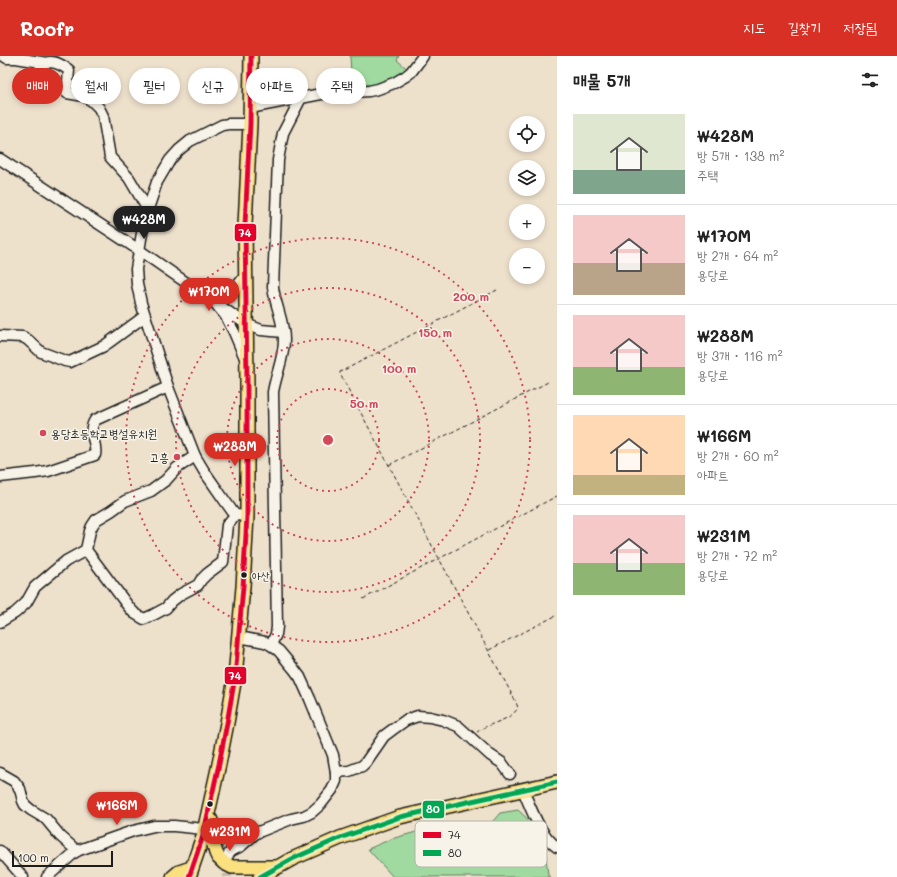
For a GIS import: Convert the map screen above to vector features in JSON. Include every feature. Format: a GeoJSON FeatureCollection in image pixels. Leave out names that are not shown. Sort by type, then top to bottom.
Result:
{"type":"FeatureCollection","features":[{"type":"Feature","properties":{"kind":"main road"},"geometry":{"type":"LineString","coordinates":[[173,877],[178,872],[190,872],[210,806],[227,723],[239,637],[244,587],[241,515],[247,361],[245,225],[250,124],[251,56]]}},
{"type":"Feature","properties":{"kind":"main road"},"geometry":{"type":"LineString","coordinates":[[260,877],[292,859],[340,838],[400,817],[557,782]]}},
{"type":"Feature","properties":{"kind":"main road"},"geometry":{"type":"LineString","coordinates":[[210,806],[212,839],[218,857],[222,861],[232,867],[277,867]]}},
{"type":"Feature","properties":{"kind":"street"},"geometry":{"type":"LineString","coordinates":[[4,56],[6,58],[16,58],[47,63],[51,62],[61,65],[69,70],[67,93],[84,96],[99,108],[103,116],[110,157],[129,178],[148,210]]}},
{"type":"Feature","properties":{"kind":"street"},"geometry":{"type":"LineString","coordinates":[[308,97],[321,94],[368,91],[388,86],[412,72],[422,56]]}},
{"type":"Feature","properties":{"kind":"street"},"geometry":{"type":"LineString","coordinates":[[41,68],[47,63]]}},
{"type":"Feature","properties":{"kind":"street"},"geometry":{"type":"LineString","coordinates":[[250,108],[270,104]]}},
{"type":"Feature","properties":{"kind":"street"},"geometry":{"type":"LineString","coordinates":[[271,645],[276,634],[277,627],[273,392],[284,352],[282,320],[273,287],[278,160],[283,133],[298,104]]}},
{"type":"Feature","properties":{"kind":"street"},"geometry":{"type":"LineString","coordinates":[[195,456],[177,468],[166,480],[151,491],[125,501],[96,520],[90,531],[86,550],[128,606],[134,613],[144,619],[166,608],[181,594],[198,585],[201,580],[223,562],[227,525],[241,515],[224,501],[195,456],[168,387],[141,303],[137,284],[136,269],[144,221],[157,182],[170,160],[179,150],[190,141],[222,125],[250,124]]}},
{"type":"Feature","properties":{"kind":"street"},"geometry":{"type":"LineString","coordinates":[[0,159],[139,250],[246,324],[260,330],[283,332]]}},
{"type":"Feature","properties":{"kind":"street"},"geometry":{"type":"LineString","coordinates":[[215,303],[226,298],[246,275]]}},
{"type":"Feature","properties":{"kind":"street"},"geometry":{"type":"LineString","coordinates":[[215,303],[225,315],[247,361]]}},
{"type":"Feature","properties":{"kind":"street"},"geometry":{"type":"LineString","coordinates":[[0,336],[23,337],[40,352],[70,362],[104,346],[145,316]]}},
{"type":"Feature","properties":{"kind":"street"},"geometry":{"type":"LineString","coordinates":[[0,477],[48,471],[95,455],[96,450],[91,430],[95,420],[168,387]]}},
{"type":"Feature","properties":{"kind":"street"},"geometry":{"type":"LineString","coordinates":[[0,622],[26,603],[35,587],[66,561],[86,550]]}},
{"type":"Feature","properties":{"kind":"street"},"geometry":{"type":"LineString","coordinates":[[226,858],[231,851],[241,846],[256,833],[312,812],[321,804],[332,790],[336,780],[334,755],[300,677],[289,662],[271,645],[265,642],[239,637]]}},
{"type":"Feature","properties":{"kind":"street"},"geometry":{"type":"LineString","coordinates":[[336,772],[349,771],[362,766],[384,736],[406,720],[418,716],[430,717],[458,726],[490,755],[502,763],[510,774]]}},
{"type":"Feature","properties":{"kind":"street"},"geometry":{"type":"LineString","coordinates":[[0,773],[17,784],[22,793],[25,804],[31,810],[46,819],[60,836],[77,851]]}},
{"type":"Feature","properties":{"kind":"street"},"geometry":{"type":"LineString","coordinates":[[523,790],[538,821]]}},
{"type":"Feature","properties":{"kind":"street"},"geometry":{"type":"LineString","coordinates":[[46,877],[77,851],[133,831],[154,826],[204,829]]}},
{"type":"Feature","properties":{"kind":"street"},"geometry":{"type":"LineString","coordinates":[[547,837],[557,847]]}},
{"type":"Feature","properties":{"kind":"street"},"geometry":{"type":"LineString","coordinates":[[0,851],[23,877]]}},
{"type":"Feature","properties":{"kind":"path"},"geometry":{"type":"LineString","coordinates":[[469,737],[487,726],[515,713],[518,708],[516,702],[342,379],[340,372],[497,290]]}},
{"type":"Feature","properties":{"kind":"path"},"geometry":{"type":"LineString","coordinates":[[389,466],[550,381]]}},
{"type":"Feature","properties":{"kind":"path"},"geometry":{"type":"LineString","coordinates":[[363,599],[557,496]]}},
{"type":"Feature","properties":{"kind":"path"},"geometry":{"type":"LineString","coordinates":[[488,651],[557,615]]}},
{"type":"Feature","properties":{"kind":"green space"},"geometry":{"type":"Polygon","coordinates":[[[350,56],[399,56],[397,60],[411,72],[406,76],[366,88],[366,68],[351,68],[350,56]]]}},
{"type":"Feature","properties":{"kind":"green space"},"geometry":{"type":"Polygon","coordinates":[[[518,810],[530,821],[493,821],[500,813],[518,810]]]}},
{"type":"Feature","properties":{"kind":"green space"},"geometry":{"type":"Polygon","coordinates":[[[415,832],[415,867],[547,867],[547,866],[548,875],[550,877],[393,877],[368,849],[391,839],[415,832]]]}},
{"type":"Feature","properties":{"kind":"tunnel"},"geometry":{"type":"LineString","coordinates":[[226,859],[227,877]]}},
{"type":"Feature","properties":{"kind":"transit line","name":"74"},"geometry":{"type":"LineString","coordinates":[[189,877],[203,836],[227,723],[235,677],[243,587],[247,516],[245,225],[250,124],[251,56]]}},
{"type":"Feature","properties":{"kind":"transit line","name":"80"},"geometry":{"type":"LineString","coordinates":[[260,877],[292,859],[340,838],[400,817],[557,782]]}},
{"type":"Feature","properties":{"kind":"place","name":"용당초등학교병설유치원"},"geometry":{"type":"Point","coordinates":[43,433]}},
{"type":"Feature","properties":{"kind":"place","name":"고흥"},"geometry":{"type":"Point","coordinates":[177,457]}},
{"type":"Feature","properties":{"kind":"place","name":"아산"},"geometry":{"type":"Point","coordinates":[244,575]}}]}
